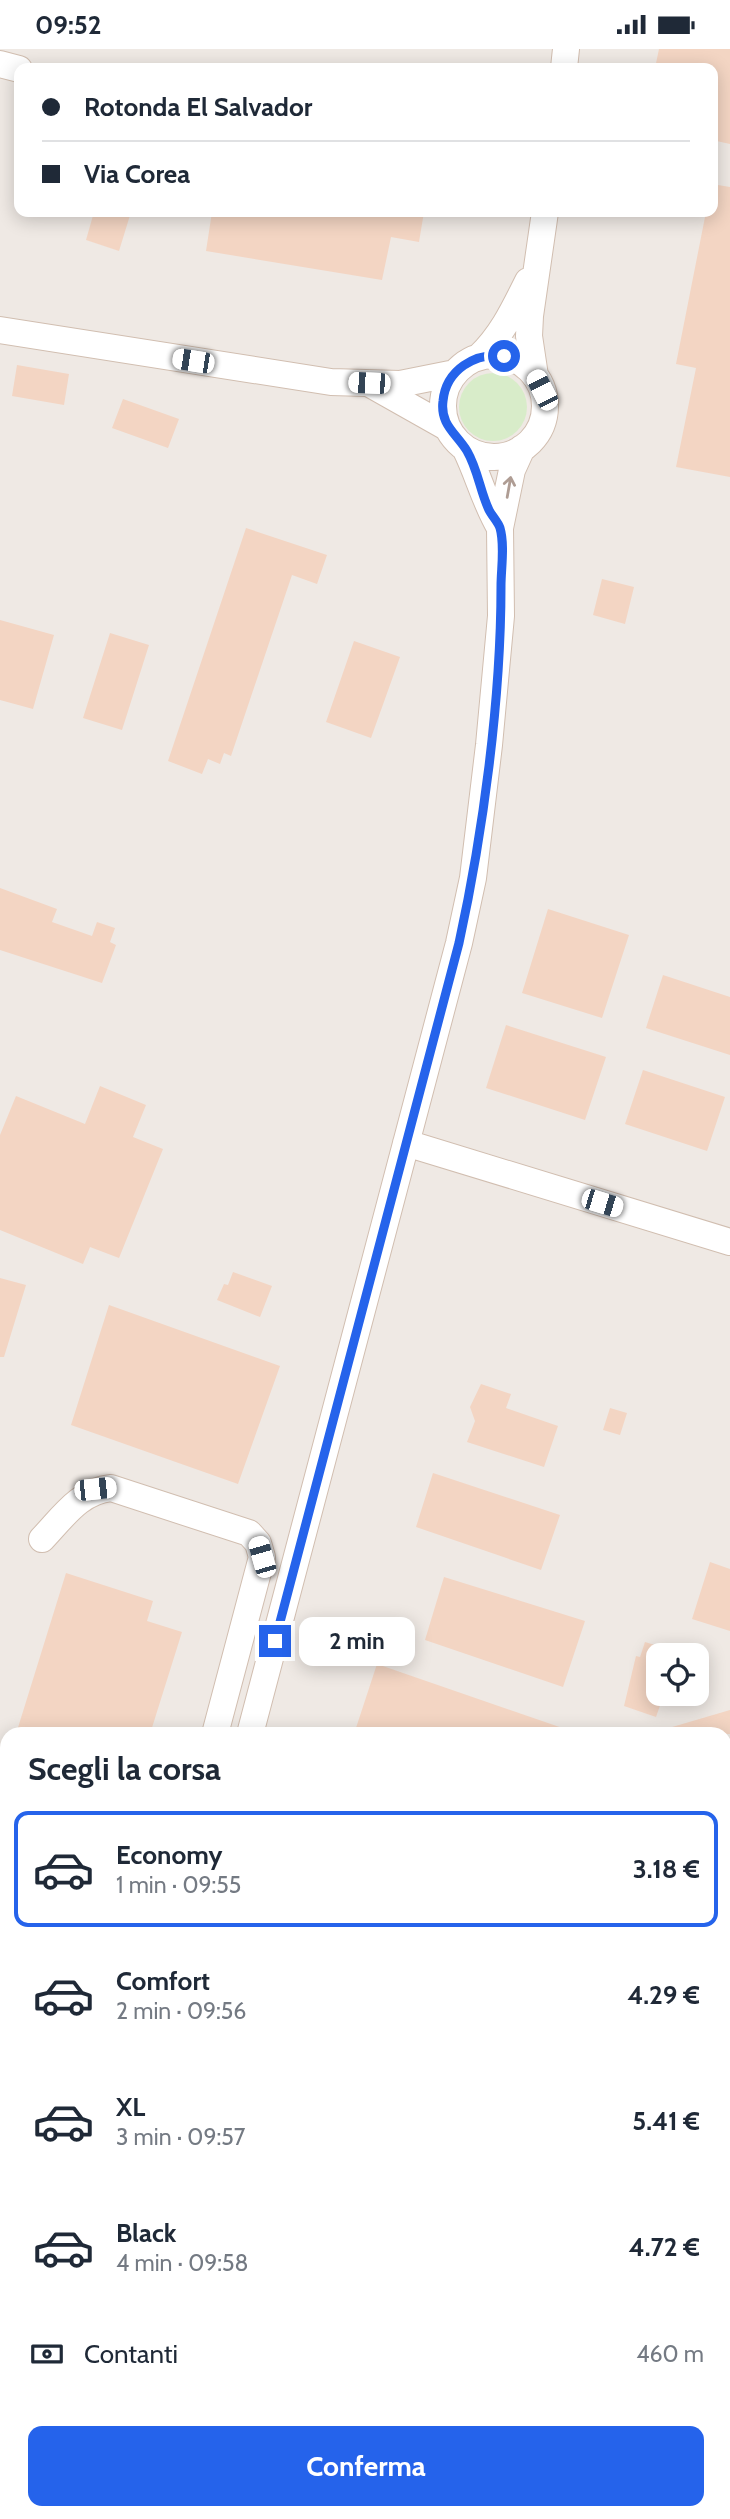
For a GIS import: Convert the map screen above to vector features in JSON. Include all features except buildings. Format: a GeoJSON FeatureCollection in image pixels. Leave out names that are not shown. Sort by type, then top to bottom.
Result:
{"type":"FeatureCollection","features":[{"type":"Feature","properties":{"kind":"street"},"geometry":{"type":"LineString","coordinates":[[252,1727],[473,878],[501,616],[500,528],[512,470],[522,448],[536,433],[544,409],[542,390],[535,376],[530,336],[544,217]]}},
{"type":"Feature","properties":{"kind":"street"},"geometry":{"type":"LineString","coordinates":[[0,330],[331,382],[400,384],[455,373],[479,357],[493,344],[509,319],[539,257]]}},
{"type":"Feature","properties":{"kind":"street"},"geometry":{"type":"LineString","coordinates":[[479,357],[495,355],[512,358],[535,376]]}},
{"type":"Feature","properties":{"kind":"street"},"geometry":{"type":"LineString","coordinates":[[455,373],[443,400],[456,438],[480,478],[488,509],[500,528]]}},
{"type":"Feature","properties":{"kind":"street"},"geometry":{"type":"LineString","coordinates":[[369,383],[456,438],[496,457],[522,448]]}},
{"type":"Feature","properties":{"kind":"street"},"geometry":{"type":"LineString","coordinates":[[406,1143],[730,1242]]}},
{"type":"Feature","properties":{"kind":"street"},"geometry":{"type":"LineString","coordinates":[[42,1539],[81,1498],[95,1489],[111,1488],[249,1533],[258,1543],[262,1557],[217,1727]]}},
{"type":"Feature","properties":{"kind":"street"},"geometry":{"type":"LineString","coordinates":[[253,1587],[287,1595]]}},
{"type":"Feature","properties":{"kind":"shaded area"},"geometry":{"type":"Polygon","coordinates":[[[0,49],[730,49],[730,1727],[0,1727],[0,49]]]}},
{"type":"Feature","properties":{"kind":"green space"},"geometry":{"type":"Polygon","coordinates":[[[486,373],[500,373],[512,378],[522,388],[527,407],[522,426],[512,436],[500,441],[486,441],[474,436],[464,426],[459,414],[459,400],[464,388],[474,378],[486,373]]]}},
{"type":"Feature","properties":{"kind":"route"},"geometry":{"type":"LineString","coordinates":[[275,1641],[459,943],[473,878],[501,616],[501,541],[500,528],[488,509],[480,478],[465,448],[448,428],[443,400],[449,381],[467,363],[479,357],[504,356]]}}]}
